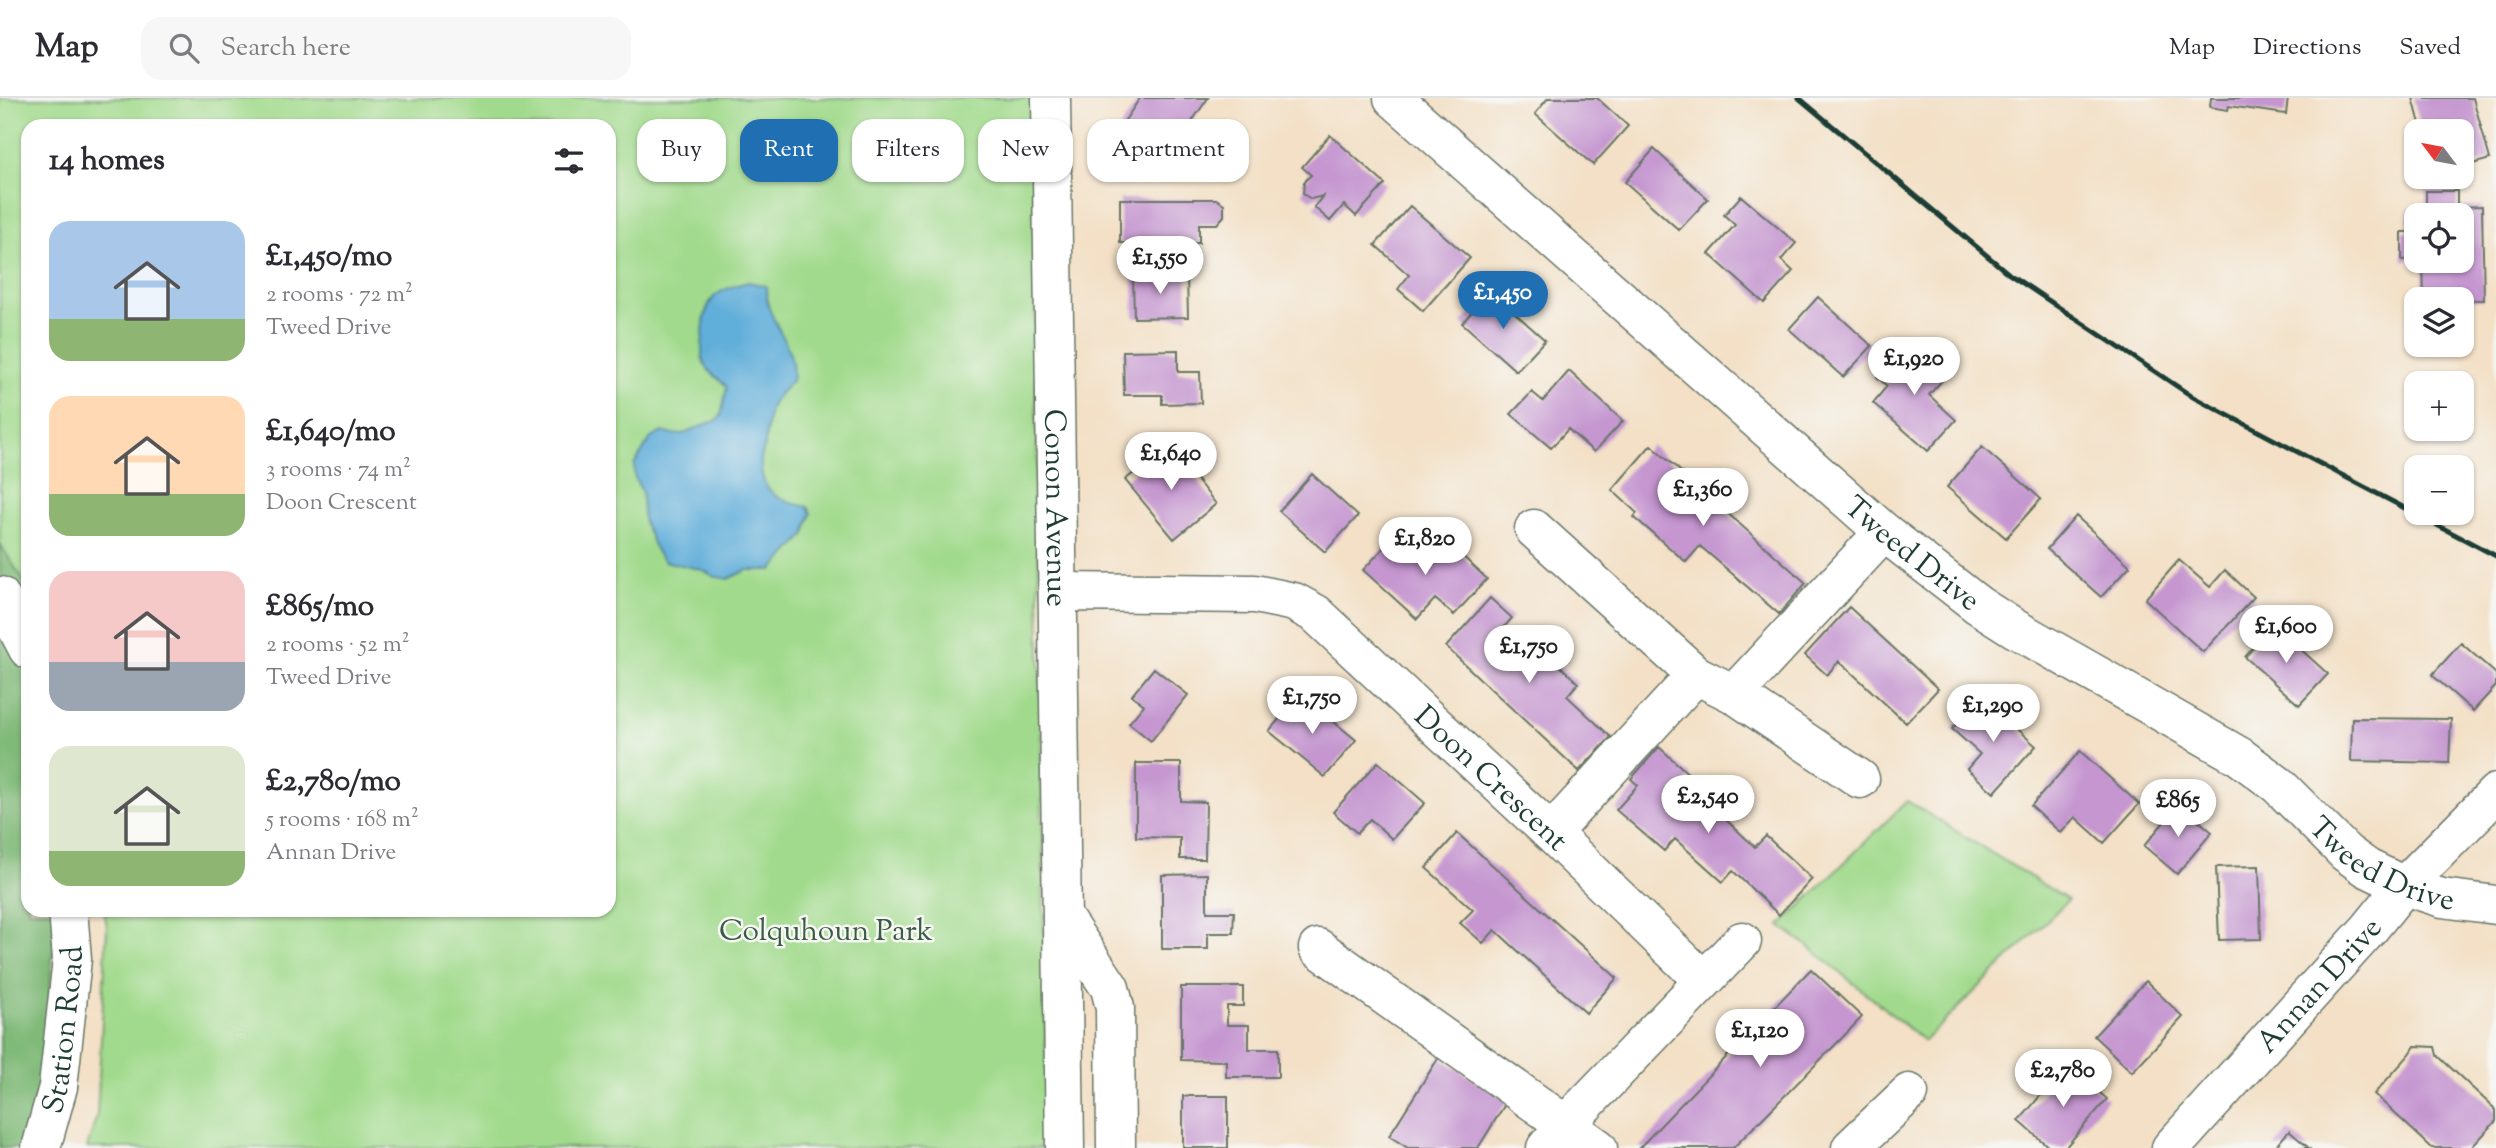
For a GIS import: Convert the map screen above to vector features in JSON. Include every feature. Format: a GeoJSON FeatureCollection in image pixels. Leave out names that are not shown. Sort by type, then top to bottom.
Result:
{"type":"FeatureCollection","features":[{"type":"Feature","properties":{"kind":"street","name":"Conon Avenue"},"geometry":{"type":"LineString","coordinates":[[1051,98],[1065,1148]]}},
{"type":"Feature","properties":{"kind":"street","name":"Tweed Drive"},"geometry":{"type":"LineString","coordinates":[[1394,98],[1884,532],[1978,605],[2239,756],[2278,785],[2346,853],[2367,868],[2404,886],[2442,898],[2496,905]]}},
{"type":"Feature","properties":{"kind":"street"},"geometry":{"type":"LineString","coordinates":[[1534,529],[1696,675],[1734,694],[1860,779]]}},
{"type":"Feature","properties":{"kind":"street"},"geometry":{"type":"LineString","coordinates":[[1734,694],[1884,532]]}},
{"type":"Feature","properties":{"kind":"street","name":"Doon Crescent"},"geometry":{"type":"LineString","coordinates":[[1058,592],[1255,594],[1294,602],[1317,614],[1703,980]]}},
{"type":"Feature","properties":{"kind":"street"},"geometry":{"type":"LineString","coordinates":[[0,596],[21,636]]}},
{"type":"Feature","properties":{"kind":"street"},"geometry":{"type":"LineString","coordinates":[[1551,833],[1696,675]]}},
{"type":"Feature","properties":{"kind":"street","name":"Annan Drive"},"geometry":{"type":"LineString","coordinates":[[2171,1148],[2369,929],[2404,886],[2496,793]]}},
{"type":"Feature","properties":{"kind":"street"},"geometry":{"type":"LineString","coordinates":[[1062,916],[1110,988],[1115,1009],[1116,1148]]}},
{"type":"Feature","properties":{"kind":"street","name":"Station Road"},"geometry":{"type":"LineString","coordinates":[[41,1148],[59,1074],[72,959],[69,917]]}},
{"type":"Feature","properties":{"kind":"street"},"geometry":{"type":"LineString","coordinates":[[1556,1136],[1742,941]]}},
{"type":"Feature","properties":{"kind":"street"},"geometry":{"type":"LineString","coordinates":[[1318,948],[1556,1136],[1598,1148]]}},
{"type":"Feature","properties":{"kind":"street"},"geometry":{"type":"LineString","coordinates":[[1852,1148],[1909,1093]]}},
{"type":"Feature","properties":{"kind":"green space","name":"Colquhoun Park"},"geometry":{"type":"Polygon","coordinates":[[[0,98],[1032,98],[1032,119],[978,119],[978,182],[1033,182],[1047,1148],[87,1148],[97,1115],[107,927],[105,917],[616,917],[616,119],[21,119],[21,577],[0,544],[0,98]]]}},
{"type":"Feature","properties":{"kind":"green space"},"geometry":{"type":"Polygon","coordinates":[[[0,544],[21,577],[21,917],[56,917],[39,1148],[0,1148],[0,544]]]}},
{"type":"Feature","properties":{"kind":"green space"},"geometry":{"type":"Polygon","coordinates":[[[1907,801],[2068,900],[1924,1041],[1780,926],[1907,801]]]}},
{"type":"Feature","properties":{"kind":"water"},"geometry":{"type":"Polygon","coordinates":[[[749,282],[766,286],[769,308],[786,343],[793,371],[792,381],[770,409],[761,459],[762,475],[769,490],[775,495],[790,503],[808,507],[811,513],[805,535],[772,570],[747,570],[728,579],[664,561],[657,553],[643,520],[642,491],[635,479],[634,465],[651,438],[662,432],[684,433],[716,421],[721,416],[727,387],[709,371],[703,360],[706,312],[713,298],[719,293],[749,282]]]}},
{"type":"Feature","properties":{"kind":"building"},"geometry":{"type":"Polygon","coordinates":[[[1140,98],[1208,98],[1194,119],[1126,119],[1140,98]]]}},
{"type":"Feature","properties":{"kind":"building"},"geometry":{"type":"Polygon","coordinates":[[[1548,98],[1597,98],[1628,126],[1593,165],[1535,114],[1548,98]]]}},
{"type":"Feature","properties":{"kind":"building"},"geometry":{"type":"Polygon","coordinates":[[[2211,98],[2288,98],[2286,114],[2229,106],[2228,110],[2210,107],[2211,98]]]}},
{"type":"Feature","properties":{"kind":"building"},"geometry":{"type":"Polygon","coordinates":[[[2413,98],[2473,98],[2490,159],[2474,164],[2474,119],[2419,119],[2413,98]]]}},
{"type":"Feature","properties":{"kind":"building"},"geometry":{"type":"Polygon","coordinates":[[[1330,135],[1385,184],[1356,216],[1344,205],[1330,221],[1314,207],[1323,196],[1311,199],[1303,194],[1304,182],[1311,175],[1302,167],[1330,135]]]}},
{"type":"Feature","properties":{"kind":"building"},"geometry":{"type":"Polygon","coordinates":[[[1654,149],[1708,199],[1679,230],[1625,182],[1654,149]]]}},
{"type":"Feature","properties":{"kind":"building"},"geometry":{"type":"Polygon","coordinates":[[[2426,191],[2457,191],[2457,203],[2426,203],[2426,191]]]}},
{"type":"Feature","properties":{"kind":"building"},"geometry":{"type":"Polygon","coordinates":[[[1741,196],[1796,243],[1781,260],[1793,271],[1764,303],[1709,254],[1735,225],[1724,215],[1741,196]]]}},
{"type":"Feature","properties":{"kind":"building"},"geometry":{"type":"Polygon","coordinates":[[[1120,199],[1216,199],[1224,204],[1224,216],[1217,224],[1199,224],[1199,243],[1120,243],[1120,199]]]}},
{"type":"Feature","properties":{"kind":"building"},"geometry":{"type":"Polygon","coordinates":[[[1410,206],[1470,258],[1423,311],[1398,289],[1409,275],[1375,245],[1410,206]]]}},
{"type":"Feature","properties":{"kind":"building"},"geometry":{"type":"Polygon","coordinates":[[[2474,206],[2482,206],[2484,300],[2474,300],[2474,287],[2424,287],[2423,273],[2474,273],[2474,206]]]}},
{"type":"Feature","properties":{"kind":"building"},"geometry":{"type":"Polygon","coordinates":[[[2402,232],[2404,260],[2402,260],[2402,232]]]}},
{"type":"Feature","properties":{"kind":"building"},"geometry":{"type":"Polygon","coordinates":[[[1187,274],[1188,317],[1134,318],[1133,275],[1187,274]]]}},
{"type":"Feature","properties":{"kind":"building"},"geometry":{"type":"Polygon","coordinates":[[[1490,291],[1545,340],[1516,371],[1462,323],[1490,291]]]}},
{"type":"Feature","properties":{"kind":"building"},"geometry":{"type":"Polygon","coordinates":[[[1818,297],[1872,346],[1843,377],[1789,329],[1818,297]]]}},
{"type":"Feature","properties":{"kind":"building"},"geometry":{"type":"Polygon","coordinates":[[[1906,343],[1945,377],[1929,395],[1956,420],[1928,451],[1873,403],[1887,386],[1877,377],[1906,343]]]}},
{"type":"Feature","properties":{"kind":"building"},"geometry":{"type":"Polygon","coordinates":[[[1178,350],[1178,372],[1200,372],[1201,403],[1162,404],[1162,395],[1124,395],[1123,351],[1178,350]]]}},
{"type":"Feature","properties":{"kind":"building"},"geometry":{"type":"Polygon","coordinates":[[[1569,371],[1623,421],[1594,452],[1568,429],[1551,448],[1511,414],[1532,392],[1543,401],[1569,371]]]}},
{"type":"Feature","properties":{"kind":"building"},"geometry":{"type":"Polygon","coordinates":[[[1169,445],[1216,504],[1174,539],[1125,480],[1169,445]]]}},
{"type":"Feature","properties":{"kind":"building"},"geometry":{"type":"Polygon","coordinates":[[[1651,445],[1806,583],[1779,614],[1700,546],[1686,562],[1634,517],[1637,513],[1612,490],[1651,445]]]}},
{"type":"Feature","properties":{"kind":"building"},"geometry":{"type":"Polygon","coordinates":[[[1982,447],[2041,499],[2006,538],[1947,487],[1982,447]]]}},
{"type":"Feature","properties":{"kind":"building"},"geometry":{"type":"Polygon","coordinates":[[[1312,474],[1358,516],[1325,552],[1279,511],[1312,474]]]}},
{"type":"Feature","properties":{"kind":"building"},"geometry":{"type":"Polygon","coordinates":[[[2076,516],[2130,566],[2101,597],[2047,549],[2076,516]]]}},
{"type":"Feature","properties":{"kind":"building"},"geometry":{"type":"Polygon","coordinates":[[[1394,537],[1421,562],[1443,538],[1487,579],[1454,615],[1435,599],[1417,619],[1363,570],[1394,537]]]}},
{"type":"Feature","properties":{"kind":"building"},"geometry":{"type":"Polygon","coordinates":[[[2179,560],[2210,587],[2225,570],[2254,597],[2203,652],[2145,599],[2179,560]]]}},
{"type":"Feature","properties":{"kind":"building"},"geometry":{"type":"Polygon","coordinates":[[[1490,598],[1512,618],[1499,633],[1522,655],[1534,642],[1556,662],[1578,683],[1567,696],[1611,737],[1579,771],[1446,647],[1490,598]]]}},
{"type":"Feature","properties":{"kind":"building"},"geometry":{"type":"Polygon","coordinates":[[[1849,607],[1938,689],[1906,723],[1839,661],[1827,675],[1805,655],[1849,607]]]}},
{"type":"Feature","properties":{"kind":"building"},"geometry":{"type":"Polygon","coordinates":[[[2274,625],[2328,674],[2299,705],[2245,657],[2274,625]]]}},
{"type":"Feature","properties":{"kind":"building"},"geometry":{"type":"Polygon","coordinates":[[[2461,643],[2496,674],[2496,686],[2473,711],[2432,675],[2461,643]]]}},
{"type":"Feature","properties":{"kind":"building"},"geometry":{"type":"Polygon","coordinates":[[[1154,668],[1188,695],[1151,741],[1129,723],[1144,705],[1132,695],[1154,668]]]}},
{"type":"Feature","properties":{"kind":"building"},"geometry":{"type":"Polygon","coordinates":[[[1300,694],[1356,740],[1325,777],[1269,731],[1300,694]]]}},
{"type":"Feature","properties":{"kind":"building"},"geometry":{"type":"Polygon","coordinates":[[[1981,697],[2036,746],[1994,793],[1967,769],[1980,754],[1952,729],[1981,697]]]}},
{"type":"Feature","properties":{"kind":"building"},"geometry":{"type":"Polygon","coordinates":[[[2352,718],[2451,719],[2449,763],[2351,761],[2352,718]]]}},
{"type":"Feature","properties":{"kind":"building"},"geometry":{"type":"Polygon","coordinates":[[[1659,747],[1691,776],[1673,797],[1695,817],[1708,803],[1755,847],[1766,836],[1812,879],[1779,915],[1733,871],[1723,882],[1675,839],[1664,851],[1616,810],[1638,785],[1631,779],[1659,747]]]}},
{"type":"Feature","properties":{"kind":"building"},"geometry":{"type":"Polygon","coordinates":[[[2080,751],[2139,804],[2104,843],[2075,817],[2061,833],[2031,806],[2080,751]]]}},
{"type":"Feature","properties":{"kind":"building"},"geometry":{"type":"Polygon","coordinates":[[[1378,762],[1425,803],[1392,839],[1370,819],[1357,833],[1333,812],[1378,762]]]}},
{"type":"Feature","properties":{"kind":"building"},"geometry":{"type":"Polygon","coordinates":[[[1136,763],[1181,763],[1181,801],[1206,802],[1205,859],[1180,859],[1180,838],[1136,837],[1136,763]]]}},
{"type":"Feature","properties":{"kind":"building"},"geometry":{"type":"Polygon","coordinates":[[[2179,804],[2212,832],[2177,874],[2144,846],[2179,804]]]}},
{"type":"Feature","properties":{"kind":"building"},"geometry":{"type":"Polygon","coordinates":[[[1457,833],[1617,978],[1586,1013],[1495,930],[1483,943],[1460,923],[1473,910],[1426,868],[1457,833]]]}},
{"type":"Feature","properties":{"kind":"building"},"geometry":{"type":"Polygon","coordinates":[[[2259,866],[2261,939],[2219,940],[2216,867],[2259,866]]]}},
{"type":"Feature","properties":{"kind":"building"},"geometry":{"type":"Polygon","coordinates":[[[1207,874],[1207,912],[1234,912],[1233,933],[1208,933],[1208,949],[1162,949],[1162,875],[1207,874]]]}},
{"type":"Feature","properties":{"kind":"building"},"geometry":{"type":"Polygon","coordinates":[[[1811,969],[1862,1017],[1839,1041],[1733,1148],[1639,1148],[1811,969]]]}},
{"type":"Feature","properties":{"kind":"building"},"geometry":{"type":"Polygon","coordinates":[[[2146,981],[2183,1017],[2132,1072],[2094,1036],[2146,981]]]}},
{"type":"Feature","properties":{"kind":"building"},"geometry":{"type":"Polygon","coordinates":[[[1181,987],[1243,987],[1243,1006],[1227,1006],[1227,1025],[1249,1025],[1249,1049],[1278,1049],[1278,1077],[1226,1077],[1226,1061],[1181,1060],[1181,987]]]}},
{"type":"Feature","properties":{"kind":"building"},"geometry":{"type":"Polygon","coordinates":[[[2415,1046],[2435,1047],[2437,1055],[2496,1110],[2496,1121],[2471,1148],[2432,1148],[2374,1094],[2415,1046]]]}},
{"type":"Feature","properties":{"kind":"building"},"geometry":{"type":"Polygon","coordinates":[[[1439,1057],[1507,1101],[1478,1148],[1408,1148],[1389,1136],[1439,1057]]]}},
{"type":"Feature","properties":{"kind":"building"},"geometry":{"type":"Polygon","coordinates":[[[2067,1064],[2107,1099],[2065,1148],[2050,1148],[2019,1121],[2067,1064]]]}},
{"type":"Feature","properties":{"kind":"building"},"geometry":{"type":"Polygon","coordinates":[[[1183,1096],[1228,1096],[1228,1148],[1183,1148],[1183,1096]]]}},
{"type":"Feature","properties":{"kind":"building"},"geometry":{"type":"Polygon","coordinates":[[[2289,1131],[2309,1148],[2274,1148],[2289,1131]]]}},
{"type":"Feature","properties":{"kind":"railway"},"geometry":{"type":"LineString","coordinates":[[1799,98],[2009,274],[2193,397],[2496,556]]}}]}
